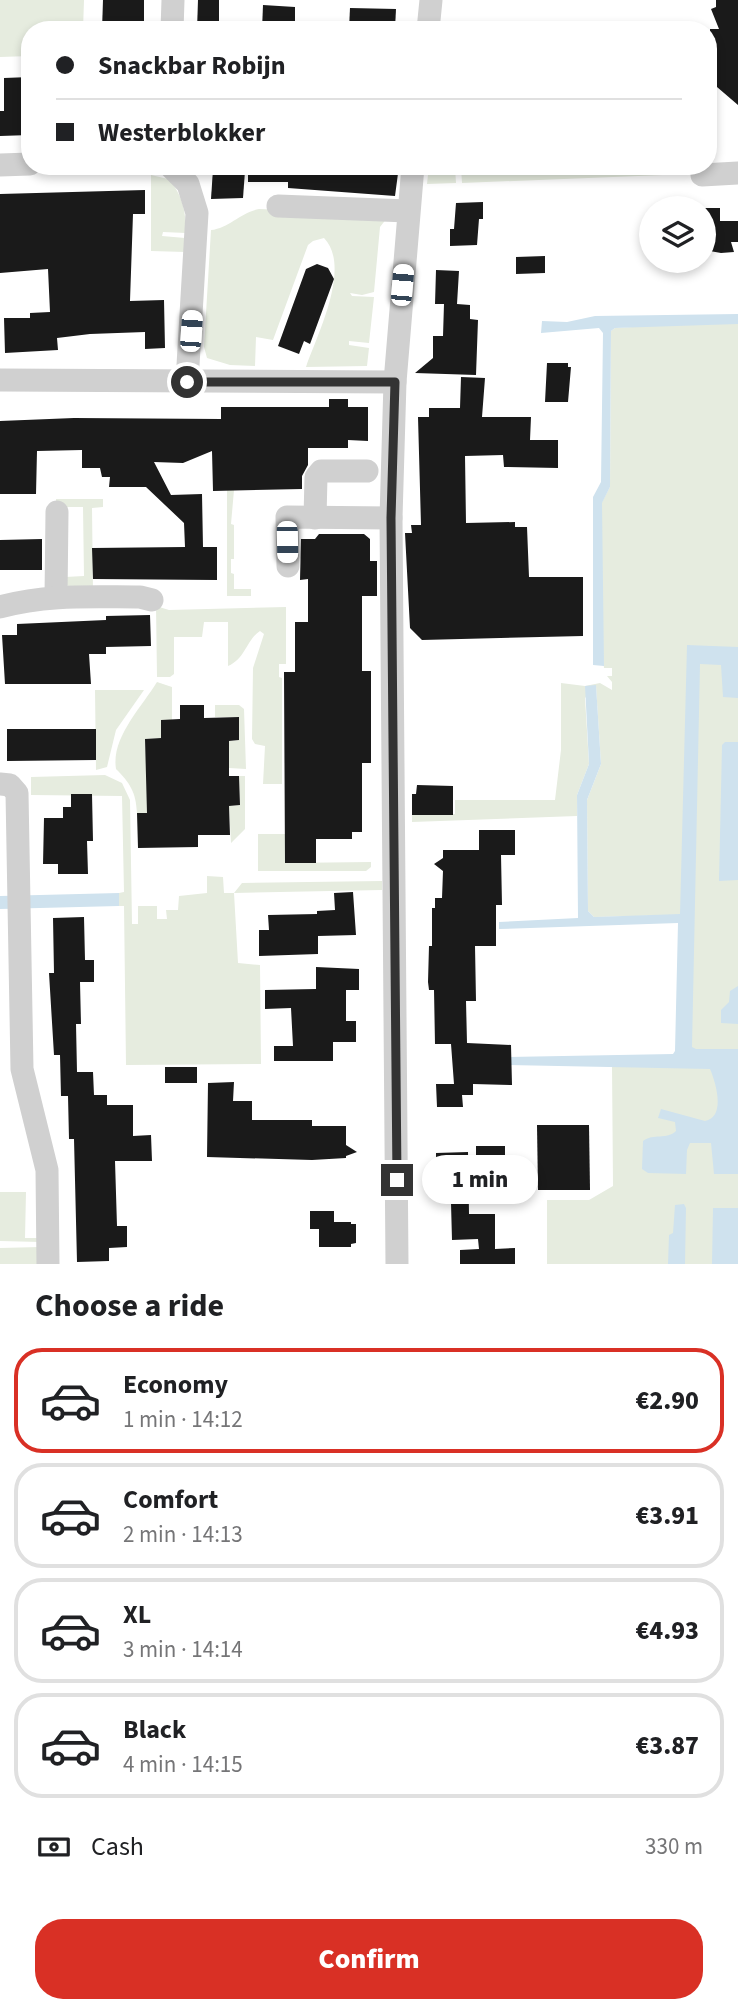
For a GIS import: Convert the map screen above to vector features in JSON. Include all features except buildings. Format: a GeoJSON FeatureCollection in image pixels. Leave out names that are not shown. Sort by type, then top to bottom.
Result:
{"type":"FeatureCollection","features":[{"type":"Feature","properties":{"kind":"street"},"geometry":{"type":"LineString","coordinates":[[172,21],[173,0]]}},
{"type":"Feature","properties":{"kind":"street"},"geometry":{"type":"LineString","coordinates":[[429,21],[431,0]]}},
{"type":"Feature","properties":{"kind":"street"},"geometry":{"type":"LineString","coordinates":[[0,165],[21,164]]}},
{"type":"Feature","properties":{"kind":"street"},"geometry":{"type":"LineString","coordinates":[[717,174],[738,173]]}},
{"type":"Feature","properties":{"kind":"street"},"geometry":{"type":"LineString","coordinates":[[179,175],[188,184],[197,213],[187,382]]}},
{"type":"Feature","properties":{"kind":"street"},"geometry":{"type":"LineString","coordinates":[[397,1264],[391,518],[395,382],[412,175]]}},
{"type":"Feature","properties":{"kind":"street"},"geometry":{"type":"LineString","coordinates":[[278,206],[408,211]]}},
{"type":"Feature","properties":{"kind":"street"},"geometry":{"type":"LineString","coordinates":[[0,380],[395,382]]}},
{"type":"Feature","properties":{"kind":"street"},"geometry":{"type":"LineString","coordinates":[[315,518],[316,477],[321,471],[367,471]]}},
{"type":"Feature","properties":{"kind":"street"},"geometry":{"type":"LineString","coordinates":[[56,597],[57,512]]}},
{"type":"Feature","properties":{"kind":"street"},"geometry":{"type":"LineString","coordinates":[[288,566],[287,517],[391,518]]}},
{"type":"Feature","properties":{"kind":"street"},"geometry":{"type":"LineString","coordinates":[[0,607],[25,599],[56,597],[140,597],[152,600]]}},
{"type":"Feature","properties":{"kind":"street"},"geometry":{"type":"LineString","coordinates":[[0,784],[10,785],[17,793],[22,1069],[47,1170],[48,1264]]}},
{"type":"Feature","properties":{"kind":"shaded area"},"geometry":{"type":"Polygon","coordinates":[[[0,0],[84,0],[83,21],[21,21],[21,56],[0,57],[0,0]]]}},
{"type":"Feature","properties":{"kind":"shaded area"},"geometry":{"type":"Polygon","coordinates":[[[151,175],[168,179],[180,197],[186,233],[163,232],[162,236],[185,238],[185,252],[151,251],[151,175]]]}},
{"type":"Feature","properties":{"kind":"shaded area"},"geometry":{"type":"Polygon","coordinates":[[[428,175],[456,175],[456,183],[427,184],[428,175]]]}},
{"type":"Feature","properties":{"kind":"shaded area"},"geometry":{"type":"Polygon","coordinates":[[[462,175],[663,175],[462,183],[462,175]]]}},
{"type":"Feature","properties":{"kind":"shaded area"},"geometry":{"type":"Polygon","coordinates":[[[259,209],[381,214],[387,218],[380,227],[374,292],[362,295],[350,293],[352,296],[374,297],[369,343],[349,341],[349,345],[369,348],[367,366],[306,367],[324,320],[334,283],[332,251],[324,238],[308,245],[273,340],[256,337],[255,366],[230,365],[207,358],[204,347],[211,230],[259,209]]]}},
{"type":"Feature","properties":{"kind":"shaded area"},"geometry":{"type":"Polygon","coordinates":[[[738,321],[738,1264],[547,1264],[547,1200],[589,1200],[613,1186],[612,1066],[686,1064],[680,915],[594,917],[588,911],[587,800],[601,764],[596,686],[585,698],[589,764],[577,795],[577,816],[412,822],[412,814],[455,814],[455,800],[555,800],[561,750],[561,683],[585,686],[600,683],[612,690],[612,682],[607,676],[612,676],[612,668],[604,668],[602,650],[602,502],[610,487],[611,331],[615,328],[738,321]]]}},
{"type":"Feature","properties":{"kind":"shaded area"},"geometry":{"type":"Polygon","coordinates":[[[227,490],[234,490],[231,524],[234,525],[234,559],[231,559],[231,573],[234,574],[234,589],[251,589],[251,596],[227,596],[227,490]]]}},
{"type":"Feature","properties":{"kind":"shaded area"},"geometry":{"type":"Polygon","coordinates":[[[56,499],[103,499],[103,507],[92,508],[93,593],[69,591],[65,577],[84,576],[83,507],[56,507],[56,499]]]}},
{"type":"Feature","properties":{"kind":"shaded area"},"geometry":{"type":"Polygon","coordinates":[[[156,606],[169,610],[286,607],[286,664],[279,664],[279,677],[282,678],[282,784],[263,784],[265,746],[255,744],[252,739],[253,668],[264,634],[260,631],[255,635],[239,658],[228,666],[228,622],[204,622],[202,637],[174,637],[174,674],[170,677],[157,677],[156,606]]]}},
{"type":"Feature","properties":{"kind":"shaded area"},"geometry":{"type":"Polygon","coordinates":[[[157,682],[172,687],[172,738],[145,739],[149,813],[137,813],[131,788],[116,769],[116,757],[118,746],[129,724],[157,682]]]}},
{"type":"Feature","properties":{"kind":"shaded area"},"geometry":{"type":"Polygon","coordinates":[[[95,690],[144,690],[116,730],[107,767],[96,770],[95,690]]]}},
{"type":"Feature","properties":{"kind":"shaded area"},"geometry":{"type":"Polygon","coordinates":[[[215,705],[239,705],[244,709],[246,769],[229,768],[229,741],[239,740],[239,717],[215,717],[215,705]]]}},
{"type":"Feature","properties":{"kind":"shaded area"},"geometry":{"type":"Polygon","coordinates":[[[105,775],[122,783],[130,800],[132,924],[138,924],[138,906],[157,906],[157,919],[167,919],[166,910],[178,910],[179,896],[207,893],[207,876],[223,877],[224,893],[234,893],[238,963],[260,965],[261,1064],[126,1065],[124,906],[119,906],[119,893],[124,892],[122,796],[31,795],[31,777],[105,775]]]}},
{"type":"Feature","properties":{"kind":"shaded area"},"geometry":{"type":"Polygon","coordinates":[[[239,776],[245,776],[245,829],[231,843],[229,806],[240,805],[239,776]]]}},
{"type":"Feature","properties":{"kind":"shaded area"},"geometry":{"type":"Polygon","coordinates":[[[258,834],[285,834],[285,863],[371,862],[371,867],[366,871],[258,871],[258,834]]]}},
{"type":"Feature","properties":{"kind":"shaded area"},"geometry":{"type":"Polygon","coordinates":[[[382,881],[382,890],[234,893],[242,883],[382,881]]]}},
{"type":"Feature","properties":{"kind":"shaded area"},"geometry":{"type":"Polygon","coordinates":[[[0,1192],[26,1192],[25,1238],[40,1238],[40,1242],[0,1241],[0,1192]]]}},
{"type":"Feature","properties":{"kind":"shaded area"},"geometry":{"type":"Polygon","coordinates":[[[40,1247],[41,1264],[0,1264],[0,1248],[40,1247]]]}},
{"type":"Feature","properties":{"kind":"water"},"geometry":{"type":"Polygon","coordinates":[[[738,314],[738,324],[615,328],[611,331],[610,487],[602,503],[604,666],[593,665],[593,497],[601,482],[603,333],[599,328],[541,333],[542,321],[567,322],[595,316],[738,314]]]}},
{"type":"Feature","properties":{"kind":"water"},"geometry":{"type":"Polygon","coordinates":[[[687,645],[738,647],[738,698],[723,697],[721,665],[700,664],[692,1047],[738,1049],[738,1174],[714,1174],[711,1143],[690,1143],[686,1174],[648,1173],[642,1169],[643,1141],[676,1131],[675,1122],[658,1118],[661,1109],[705,1121],[715,1113],[718,1099],[710,1069],[505,1065],[505,1057],[673,1054],[675,1051],[678,923],[499,929],[499,922],[578,918],[577,795],[589,764],[585,686],[596,685],[601,764],[587,800],[588,911],[594,917],[680,914],[687,645]]]}},
{"type":"Feature","properties":{"kind":"water"},"geometry":{"type":"Polygon","coordinates":[[[725,742],[738,742],[738,880],[719,881],[722,745],[725,742]]]}},
{"type":"Feature","properties":{"kind":"water"},"geometry":{"type":"Polygon","coordinates":[[[119,893],[119,906],[0,909],[0,896],[119,893]]]}},
{"type":"Feature","properties":{"kind":"water"},"geometry":{"type":"Polygon","coordinates":[[[738,986],[738,1024],[721,1023],[721,1010],[729,1002],[730,991],[738,986]]]}},
{"type":"Feature","properties":{"kind":"water"},"geometry":{"type":"Polygon","coordinates":[[[684,1204],[685,1264],[668,1264],[669,1235],[673,1233],[675,1205],[684,1204]]]}},
{"type":"Feature","properties":{"kind":"water"},"geometry":{"type":"Polygon","coordinates":[[[713,1208],[738,1208],[738,1264],[712,1264],[713,1208]]]}},
{"type":"Feature","properties":{"kind":"route"},"geometry":{"type":"LineString","coordinates":[[187,382],[395,382],[391,518],[397,1180]]}}]}
